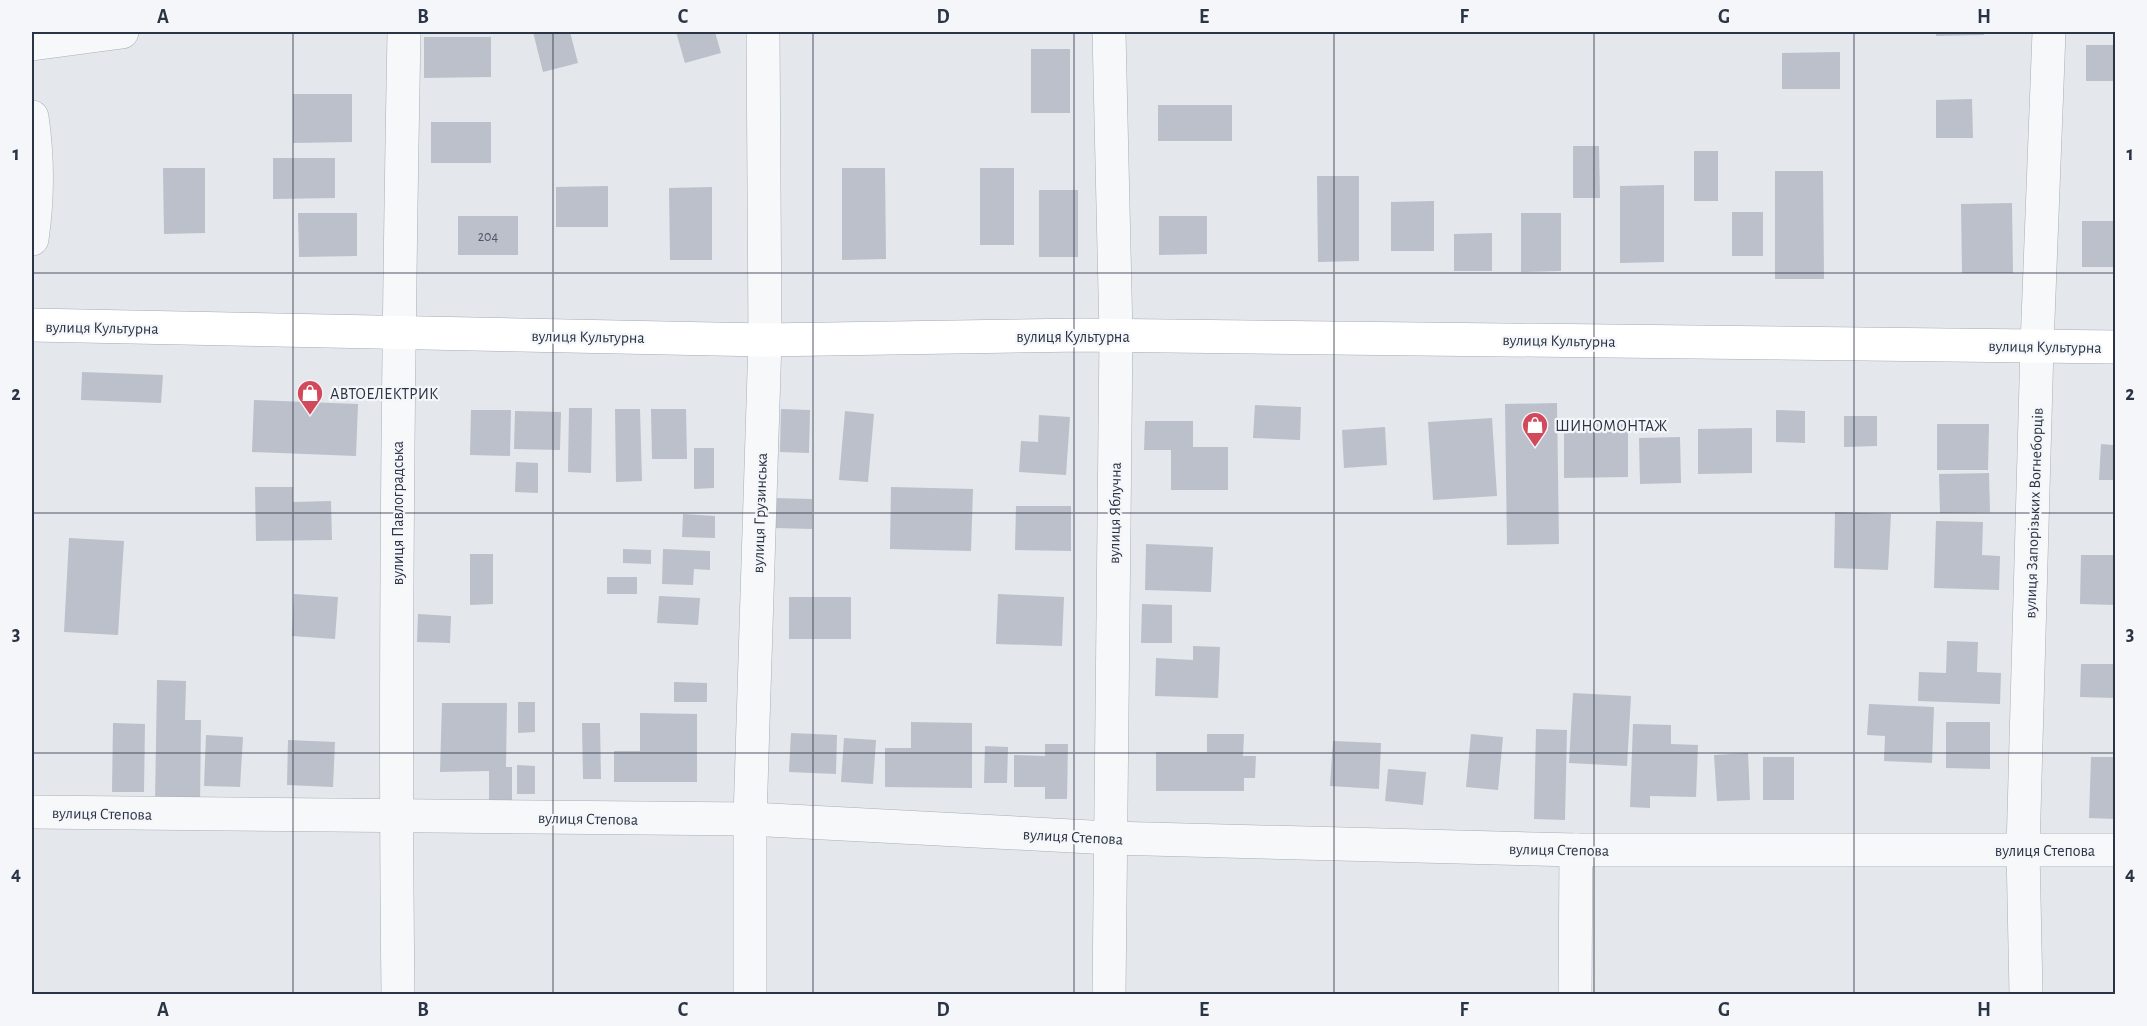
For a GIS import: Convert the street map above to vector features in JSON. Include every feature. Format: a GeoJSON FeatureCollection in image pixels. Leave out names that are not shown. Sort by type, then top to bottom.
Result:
{"type":"FeatureCollection","features":[{"type":"Feature","properties":{"kind":"main road","name":"вулиця Культурна"},"geometry":{"type":"LineString","coordinates":[[32,325],[765,340],[1116,335],[2115,346]]}},
{"type":"Feature","properties":{"kind":"street"},"geometry":{"type":"LineString","coordinates":[[32,44],[122,32]]}},
{"type":"Feature","properties":{"kind":"street","name":"вулиця Павлоградська"},"geometry":{"type":"LineString","coordinates":[[398,994],[396,816],[399,332],[404,32]]}},
{"type":"Feature","properties":{"kind":"street","name":"вулиця Грузинська"},"geometry":{"type":"LineString","coordinates":[[750,994],[750,819],[765,340],[763,32]]}},
{"type":"Feature","properties":{"kind":"street","name":"вулиця Яблучна"},"geometry":{"type":"LineString","coordinates":[[1109,32],[1116,335],[1109,994]]}},
{"type":"Feature","properties":{"kind":"street","name":"вулиця Запорізьких Вогнеборців"},"geometry":{"type":"LineString","coordinates":[[2026,994],[2023,850],[2037,346],[2049,32]]}},
{"type":"Feature","properties":{"kind":"street"},"geometry":{"type":"LineString","coordinates":[[32,117],[37,151],[36,214],[32,239]]}},
{"type":"Feature","properties":{"kind":"street","name":"вулиця Степова"},"geometry":{"type":"LineString","coordinates":[[32,812],[750,819],[1110,838],[1576,850],[2115,850]]}},
{"type":"Feature","properties":{"kind":"street"},"geometry":{"type":"LineString","coordinates":[[1575,994],[1576,850]]}},
{"type":"Feature","properties":{"kind":"building"},"geometry":{"type":"Polygon","coordinates":[[[533,32],[570,32],[578,63],[543,72],[533,32]]]}},
{"type":"Feature","properties":{"kind":"building"},"geometry":{"type":"Polygon","coordinates":[[[676,32],[715,32],[721,53],[685,63],[676,32]]]}},
{"type":"Feature","properties":{"kind":"building"},"geometry":{"type":"Polygon","coordinates":[[[1936,32],[1984,32],[1984,35],[1936,36],[1936,32]]]}},
{"type":"Feature","properties":{"kind":"building"},"geometry":{"type":"Polygon","coordinates":[[[424,37],[491,37],[491,77],[424,78],[424,37]]]}},
{"type":"Feature","properties":{"kind":"building"},"geometry":{"type":"Polygon","coordinates":[[[2086,45],[2116,45],[2116,81],[2086,81],[2086,45]]]}},
{"type":"Feature","properties":{"kind":"building"},"geometry":{"type":"Polygon","coordinates":[[[1031,49],[1070,49],[1070,113],[1031,113],[1031,49]]]}},
{"type":"Feature","properties":{"kind":"building"},"geometry":{"type":"Polygon","coordinates":[[[1840,52],[1840,89],[1782,89],[1782,53],[1840,52]]]}},
{"type":"Feature","properties":{"kind":"building"},"geometry":{"type":"Polygon","coordinates":[[[293,94],[352,94],[352,142],[293,143],[293,94]]]}},
{"type":"Feature","properties":{"kind":"building"},"geometry":{"type":"Polygon","coordinates":[[[1972,99],[1973,138],[1936,138],[1936,100],[1972,99]]]}},
{"type":"Feature","properties":{"kind":"building"},"geometry":{"type":"Polygon","coordinates":[[[1158,105],[1232,105],[1232,141],[1158,141],[1158,105]]]}},
{"type":"Feature","properties":{"kind":"building"},"geometry":{"type":"Polygon","coordinates":[[[431,122],[491,122],[491,163],[431,163],[431,122]]]}},
{"type":"Feature","properties":{"kind":"building"},"geometry":{"type":"Polygon","coordinates":[[[1573,146],[1599,146],[1600,198],[1573,198],[1573,146]]]}},
{"type":"Feature","properties":{"kind":"building"},"geometry":{"type":"Polygon","coordinates":[[[1694,151],[1718,151],[1718,201],[1694,201],[1694,151]]]}},
{"type":"Feature","properties":{"kind":"building"},"geometry":{"type":"Polygon","coordinates":[[[273,158],[335,158],[335,198],[273,199],[273,158]]]}},
{"type":"Feature","properties":{"kind":"building"},"geometry":{"type":"Polygon","coordinates":[[[163,168],[205,168],[205,233],[164,234],[163,168]]]}},
{"type":"Feature","properties":{"kind":"building"},"geometry":{"type":"Polygon","coordinates":[[[842,168],[885,168],[886,259],[842,260],[842,168]]]}},
{"type":"Feature","properties":{"kind":"building"},"geometry":{"type":"Polygon","coordinates":[[[980,168],[1014,168],[1014,245],[980,245],[980,168]]]}},
{"type":"Feature","properties":{"kind":"building"},"geometry":{"type":"Polygon","coordinates":[[[1775,171],[1823,171],[1824,279],[1775,279],[1775,171]]]}},
{"type":"Feature","properties":{"kind":"building"},"geometry":{"type":"Polygon","coordinates":[[[1317,176],[1359,176],[1359,261],[1318,262],[1317,176]]]}},
{"type":"Feature","properties":{"kind":"building"},"geometry":{"type":"Polygon","coordinates":[[[1664,185],[1664,262],[1620,263],[1620,186],[1664,185]]]}},
{"type":"Feature","properties":{"kind":"building"},"geometry":{"type":"Polygon","coordinates":[[[608,186],[608,227],[556,227],[556,187],[608,186]]]}},
{"type":"Feature","properties":{"kind":"building"},"geometry":{"type":"Polygon","coordinates":[[[712,187],[712,260],[670,260],[669,188],[712,187]]]}},
{"type":"Feature","properties":{"kind":"building"},"geometry":{"type":"Polygon","coordinates":[[[1039,190],[1078,190],[1078,257],[1039,257],[1039,190]]]}},
{"type":"Feature","properties":{"kind":"building"},"geometry":{"type":"Polygon","coordinates":[[[1434,201],[1434,251],[1391,251],[1391,202],[1434,201]]]}},
{"type":"Feature","properties":{"kind":"building"},"geometry":{"type":"Polygon","coordinates":[[[2012,203],[2013,273],[1962,273],[1961,204],[2012,203]]]}},
{"type":"Feature","properties":{"kind":"building"},"geometry":{"type":"Polygon","coordinates":[[[1732,212],[1763,212],[1763,256],[1732,256],[1732,212]]]}},
{"type":"Feature","properties":{"kind":"building"},"geometry":{"type":"Polygon","coordinates":[[[298,213],[357,213],[357,256],[299,257],[298,213]]]}},
{"type":"Feature","properties":{"kind":"building"},"geometry":{"type":"Polygon","coordinates":[[[1521,213],[1561,213],[1561,271],[1521,272],[1521,213]]]}},
{"type":"Feature","properties":{"kind":"building"},"geometry":{"type":"Polygon","coordinates":[[[458,216],[518,216],[518,255],[458,255],[458,216]]]}},
{"type":"Feature","properties":{"kind":"building"},"geometry":{"type":"Polygon","coordinates":[[[1159,216],[1207,216],[1207,254],[1159,255],[1159,216]]]}},
{"type":"Feature","properties":{"kind":"building"},"geometry":{"type":"Polygon","coordinates":[[[2082,221],[2116,221],[2116,267],[2082,267],[2082,221]]]}},
{"type":"Feature","properties":{"kind":"building"},"geometry":{"type":"Polygon","coordinates":[[[1492,233],[1492,271],[1454,271],[1454,234],[1492,233]]]}},
{"type":"Feature","properties":{"kind":"building"},"geometry":{"type":"Polygon","coordinates":[[[82,372],[163,375],[161,403],[81,400],[82,372]]]}},
{"type":"Feature","properties":{"kind":"building"},"geometry":{"type":"Polygon","coordinates":[[[254,400],[358,404],[356,456],[252,452],[254,400]]]}},
{"type":"Feature","properties":{"kind":"building"},"geometry":{"type":"Polygon","coordinates":[[[1557,403],[1559,544],[1507,545],[1505,404],[1557,403]]]}},
{"type":"Feature","properties":{"kind":"building"},"geometry":{"type":"Polygon","coordinates":[[[1255,405],[1301,407],[1300,440],[1253,438],[1255,405]]]}},
{"type":"Feature","properties":{"kind":"building"},"geometry":{"type":"Polygon","coordinates":[[[569,408],[592,408],[591,473],[568,472],[569,408]]]}},
{"type":"Feature","properties":{"kind":"building"},"geometry":{"type":"Polygon","coordinates":[[[615,409],[640,409],[642,481],[616,482],[615,409]]]}},
{"type":"Feature","properties":{"kind":"building"},"geometry":{"type":"Polygon","coordinates":[[[651,409],[686,409],[687,459],[652,459],[651,409]]]}},
{"type":"Feature","properties":{"kind":"building"},"geometry":{"type":"Polygon","coordinates":[[[781,409],[810,410],[809,453],[780,452],[781,409]]]}},
{"type":"Feature","properties":{"kind":"building"},"geometry":{"type":"Polygon","coordinates":[[[471,410],[511,410],[510,456],[470,455],[471,410]]]}},
{"type":"Feature","properties":{"kind":"building"},"geometry":{"type":"Polygon","coordinates":[[[1776,410],[1805,411],[1805,443],[1776,442],[1776,410]]]}},
{"type":"Feature","properties":{"kind":"building"},"geometry":{"type":"Polygon","coordinates":[[[515,411],[561,412],[560,450],[514,449],[515,411]]]}},
{"type":"Feature","properties":{"kind":"building"},"geometry":{"type":"Polygon","coordinates":[[[845,411],[874,414],[868,482],[839,480],[845,411]]]}},
{"type":"Feature","properties":{"kind":"building"},"geometry":{"type":"Polygon","coordinates":[[[1039,415],[1070,417],[1066,475],[1019,472],[1021,441],[1038,442],[1039,415]]]}},
{"type":"Feature","properties":{"kind":"building"},"geometry":{"type":"Polygon","coordinates":[[[1844,416],[1877,416],[1877,446],[1844,447],[1844,416]]]}},
{"type":"Feature","properties":{"kind":"building"},"geometry":{"type":"Polygon","coordinates":[[[1492,418],[1497,496],[1433,500],[1428,422],[1492,418]]]}},
{"type":"Feature","properties":{"kind":"building"},"geometry":{"type":"Polygon","coordinates":[[[1145,421],[1193,421],[1193,447],[1228,447],[1228,490],[1171,490],[1171,450],[1144,450],[1145,421]]]}},
{"type":"Feature","properties":{"kind":"building"},"geometry":{"type":"Polygon","coordinates":[[[1564,422],[1628,424],[1628,477],[1564,478],[1564,422]]]}},
{"type":"Feature","properties":{"kind":"building"},"geometry":{"type":"Polygon","coordinates":[[[1937,424],[1989,424],[1988,470],[1937,470],[1937,424]]]}},
{"type":"Feature","properties":{"kind":"building"},"geometry":{"type":"Polygon","coordinates":[[[1385,427],[1387,465],[1344,468],[1342,430],[1385,427]]]}},
{"type":"Feature","properties":{"kind":"building"},"geometry":{"type":"Polygon","coordinates":[[[1752,428],[1752,473],[1698,474],[1698,429],[1752,428]]]}},
{"type":"Feature","properties":{"kind":"building"},"geometry":{"type":"Polygon","coordinates":[[[2114,429],[2116,429],[2116,480],[2099,480],[2101,444],[2113,445],[2114,429]]]}},
{"type":"Feature","properties":{"kind":"building"},"geometry":{"type":"Polygon","coordinates":[[[1680,437],[1681,483],[1640,484],[1639,438],[1680,437]]]}},
{"type":"Feature","properties":{"kind":"building"},"geometry":{"type":"Polygon","coordinates":[[[694,448],[714,448],[714,488],[694,489],[694,448]]]}},
{"type":"Feature","properties":{"kind":"building"},"geometry":{"type":"Polygon","coordinates":[[[516,462],[538,463],[538,493],[515,492],[516,462]]]}},
{"type":"Feature","properties":{"kind":"building"},"geometry":{"type":"Polygon","coordinates":[[[1989,473],[1990,512],[1940,513],[1939,474],[1989,473]]]}},
{"type":"Feature","properties":{"kind":"building"},"geometry":{"type":"Polygon","coordinates":[[[255,487],[293,487],[293,502],[331,501],[332,540],[256,541],[255,487]]]}},
{"type":"Feature","properties":{"kind":"building"},"geometry":{"type":"Polygon","coordinates":[[[891,487],[973,489],[971,551],[890,549],[891,487]]]}},
{"type":"Feature","properties":{"kind":"building"},"geometry":{"type":"Polygon","coordinates":[[[775,498],[812,499],[812,529],[775,528],[775,498]]]}},
{"type":"Feature","properties":{"kind":"building"},"geometry":{"type":"Polygon","coordinates":[[[1016,506],[1071,506],[1071,551],[1015,550],[1016,506]]]}},
{"type":"Feature","properties":{"kind":"building"},"geometry":{"type":"Polygon","coordinates":[[[1835,512],[1891,514],[1888,570],[1834,568],[1835,512]]]}},
{"type":"Feature","properties":{"kind":"building"},"geometry":{"type":"Polygon","coordinates":[[[683,514],[715,516],[715,538],[682,537],[683,514]]]}},
{"type":"Feature","properties":{"kind":"building"},"geometry":{"type":"Polygon","coordinates":[[[1936,521],[1983,522],[1982,555],[2000,556],[1999,590],[1934,588],[1936,521]]]}},
{"type":"Feature","properties":{"kind":"building"},"geometry":{"type":"Polygon","coordinates":[[[69,538],[124,541],[118,635],[64,632],[69,538]]]}},
{"type":"Feature","properties":{"kind":"building"},"geometry":{"type":"Polygon","coordinates":[[[1146,544],[1213,547],[1211,592],[1145,590],[1146,544]]]}},
{"type":"Feature","properties":{"kind":"building"},"geometry":{"type":"Polygon","coordinates":[[[623,549],[651,550],[651,564],[623,563],[623,549]]]}},
{"type":"Feature","properties":{"kind":"building"},"geometry":{"type":"Polygon","coordinates":[[[663,549],[710,551],[710,570],[694,569],[693,585],[662,584],[663,549]]]}},
{"type":"Feature","properties":{"kind":"building"},"geometry":{"type":"Polygon","coordinates":[[[470,554],[493,554],[493,604],[470,605],[470,554]]]}},
{"type":"Feature","properties":{"kind":"building"},"geometry":{"type":"Polygon","coordinates":[[[2081,555],[2116,555],[2116,605],[2080,604],[2081,555]]]}},
{"type":"Feature","properties":{"kind":"building"},"geometry":{"type":"Polygon","coordinates":[[[607,577],[637,577],[637,594],[607,594],[607,577]]]}},
{"type":"Feature","properties":{"kind":"building"},"geometry":{"type":"Polygon","coordinates":[[[294,594],[338,597],[335,639],[292,636],[294,594]]]}},
{"type":"Feature","properties":{"kind":"building"},"geometry":{"type":"Polygon","coordinates":[[[998,594],[1064,597],[1062,646],[996,644],[998,594]]]}},
{"type":"Feature","properties":{"kind":"building"},"geometry":{"type":"Polygon","coordinates":[[[659,596],[700,598],[698,625],[657,623],[659,596]]]}},
{"type":"Feature","properties":{"kind":"building"},"geometry":{"type":"Polygon","coordinates":[[[789,597],[851,597],[851,639],[789,639],[789,597]]]}},
{"type":"Feature","properties":{"kind":"building"},"geometry":{"type":"Polygon","coordinates":[[[1142,604],[1172,605],[1172,643],[1141,643],[1142,604]]]}},
{"type":"Feature","properties":{"kind":"building"},"geometry":{"type":"Polygon","coordinates":[[[418,614],[451,616],[450,643],[417,642],[418,614]]]}},
{"type":"Feature","properties":{"kind":"building"},"geometry":{"type":"Polygon","coordinates":[[[1947,641],[1978,642],[1977,672],[2001,673],[2000,704],[1918,701],[1919,672],[1946,673],[1947,641]]]}},
{"type":"Feature","properties":{"kind":"building"},"geometry":{"type":"Polygon","coordinates":[[[1193,646],[1220,647],[1218,698],[1155,696],[1156,658],[1193,660],[1193,646]]]}},
{"type":"Feature","properties":{"kind":"building"},"geometry":{"type":"Polygon","coordinates":[[[2081,664],[2116,664],[2116,698],[2080,697],[2081,664]]]}},
{"type":"Feature","properties":{"kind":"building"},"geometry":{"type":"Polygon","coordinates":[[[157,680],[186,681],[185,720],[201,720],[200,805],[155,804],[157,680]]]}},
{"type":"Feature","properties":{"kind":"building"},"geometry":{"type":"Polygon","coordinates":[[[674,682],[707,683],[707,702],[674,702],[674,682]]]}},
{"type":"Feature","properties":{"kind":"building"},"geometry":{"type":"Polygon","coordinates":[[[1573,693],[1631,696],[1627,766],[1569,763],[1573,693]]]}},
{"type":"Feature","properties":{"kind":"building"},"geometry":{"type":"Polygon","coordinates":[[[518,702],[535,702],[535,732],[518,733],[518,702]]]}},
{"type":"Feature","properties":{"kind":"building"},"geometry":{"type":"Polygon","coordinates":[[[442,703],[507,703],[506,767],[512,767],[512,806],[489,808],[489,771],[440,772],[442,703]]]}},
{"type":"Feature","properties":{"kind":"building"},"geometry":{"type":"Polygon","coordinates":[[[1869,704],[1934,707],[1932,763],[1884,761],[1885,736],[1867,735],[1869,704]]]}},
{"type":"Feature","properties":{"kind":"building"},"geometry":{"type":"Polygon","coordinates":[[[640,713],[697,714],[697,782],[614,782],[614,751],[640,751],[640,713]]]}},
{"type":"Feature","properties":{"kind":"building"},"geometry":{"type":"Polygon","coordinates":[[[911,722],[972,723],[972,788],[885,787],[885,748],[911,748],[911,722]]]}},
{"type":"Feature","properties":{"kind":"building"},"geometry":{"type":"Polygon","coordinates":[[[1946,722],[1990,722],[1990,769],[1946,768],[1946,722]]]}},
{"type":"Feature","properties":{"kind":"building"},"geometry":{"type":"Polygon","coordinates":[[[113,723],[145,724],[144,792],[112,792],[113,723]]]}},
{"type":"Feature","properties":{"kind":"building"},"geometry":{"type":"Polygon","coordinates":[[[582,723],[600,723],[601,779],[583,779],[582,723]]]}},
{"type":"Feature","properties":{"kind":"building"},"geometry":{"type":"Polygon","coordinates":[[[1633,724],[1671,725],[1671,744],[1698,745],[1696,797],[1650,796],[1650,808],[1630,807],[1633,724]]]}},
{"type":"Feature","properties":{"kind":"building"},"geometry":{"type":"Polygon","coordinates":[[[1536,729],[1567,730],[1565,820],[1534,819],[1536,729]]]}},
{"type":"Feature","properties":{"kind":"building"},"geometry":{"type":"Polygon","coordinates":[[[791,733],[837,735],[836,774],[789,772],[791,733]]]}},
{"type":"Feature","properties":{"kind":"building"},"geometry":{"type":"Polygon","coordinates":[[[1207,734],[1244,734],[1243,756],[1256,756],[1255,778],[1244,778],[1244,791],[1156,791],[1156,752],[1207,752],[1207,734]]]}},
{"type":"Feature","properties":{"kind":"building"},"geometry":{"type":"Polygon","coordinates":[[[1471,734],[1503,737],[1498,790],[1466,787],[1471,734]]]}},
{"type":"Feature","properties":{"kind":"building"},"geometry":{"type":"Polygon","coordinates":[[[206,735],[243,737],[240,787],[204,786],[206,735]]]}},
{"type":"Feature","properties":{"kind":"building"},"geometry":{"type":"Polygon","coordinates":[[[844,738],[876,740],[873,784],[841,782],[844,738]]]}},
{"type":"Feature","properties":{"kind":"building"},"geometry":{"type":"Polygon","coordinates":[[[288,740],[335,742],[333,787],[287,785],[288,740]]]}},
{"type":"Feature","properties":{"kind":"building"},"geometry":{"type":"Polygon","coordinates":[[[1333,741],[1381,743],[1379,789],[1330,786],[1333,741]]]}},
{"type":"Feature","properties":{"kind":"building"},"geometry":{"type":"Polygon","coordinates":[[[1045,744],[1068,744],[1067,799],[1045,799],[1045,787],[1014,787],[1014,755],[1045,756],[1045,744]]]}},
{"type":"Feature","properties":{"kind":"building"},"geometry":{"type":"Polygon","coordinates":[[[985,746],[1008,747],[1007,783],[984,783],[985,746]]]}},
{"type":"Feature","properties":{"kind":"building"},"geometry":{"type":"Polygon","coordinates":[[[1748,753],[1750,800],[1717,801],[1714,755],[1748,753]]]}},
{"type":"Feature","properties":{"kind":"building"},"geometry":{"type":"Polygon","coordinates":[[[1763,757],[1794,757],[1794,800],[1763,800],[1763,757]]]}},
{"type":"Feature","properties":{"kind":"building"},"geometry":{"type":"Polygon","coordinates":[[[2091,757],[2116,757],[2116,819],[2089,818],[2091,757]]]}},
{"type":"Feature","properties":{"kind":"building"},"geometry":{"type":"Polygon","coordinates":[[[517,765],[535,766],[535,794],[517,794],[517,765]]]}},
{"type":"Feature","properties":{"kind":"building"},"geometry":{"type":"Polygon","coordinates":[[[1388,769],[1426,772],[1423,805],[1385,801],[1388,769]]]}},
{"type":"Feature","properties":{"kind":"place","name":"АВТОЕЛЕКТРИК"},"geometry":{"type":"Point","coordinates":[310,416]}},
{"type":"Feature","properties":{"kind":"place","name":"ШИНОМОНТАЖ"},"geometry":{"type":"Point","coordinates":[1535,448]}}]}
